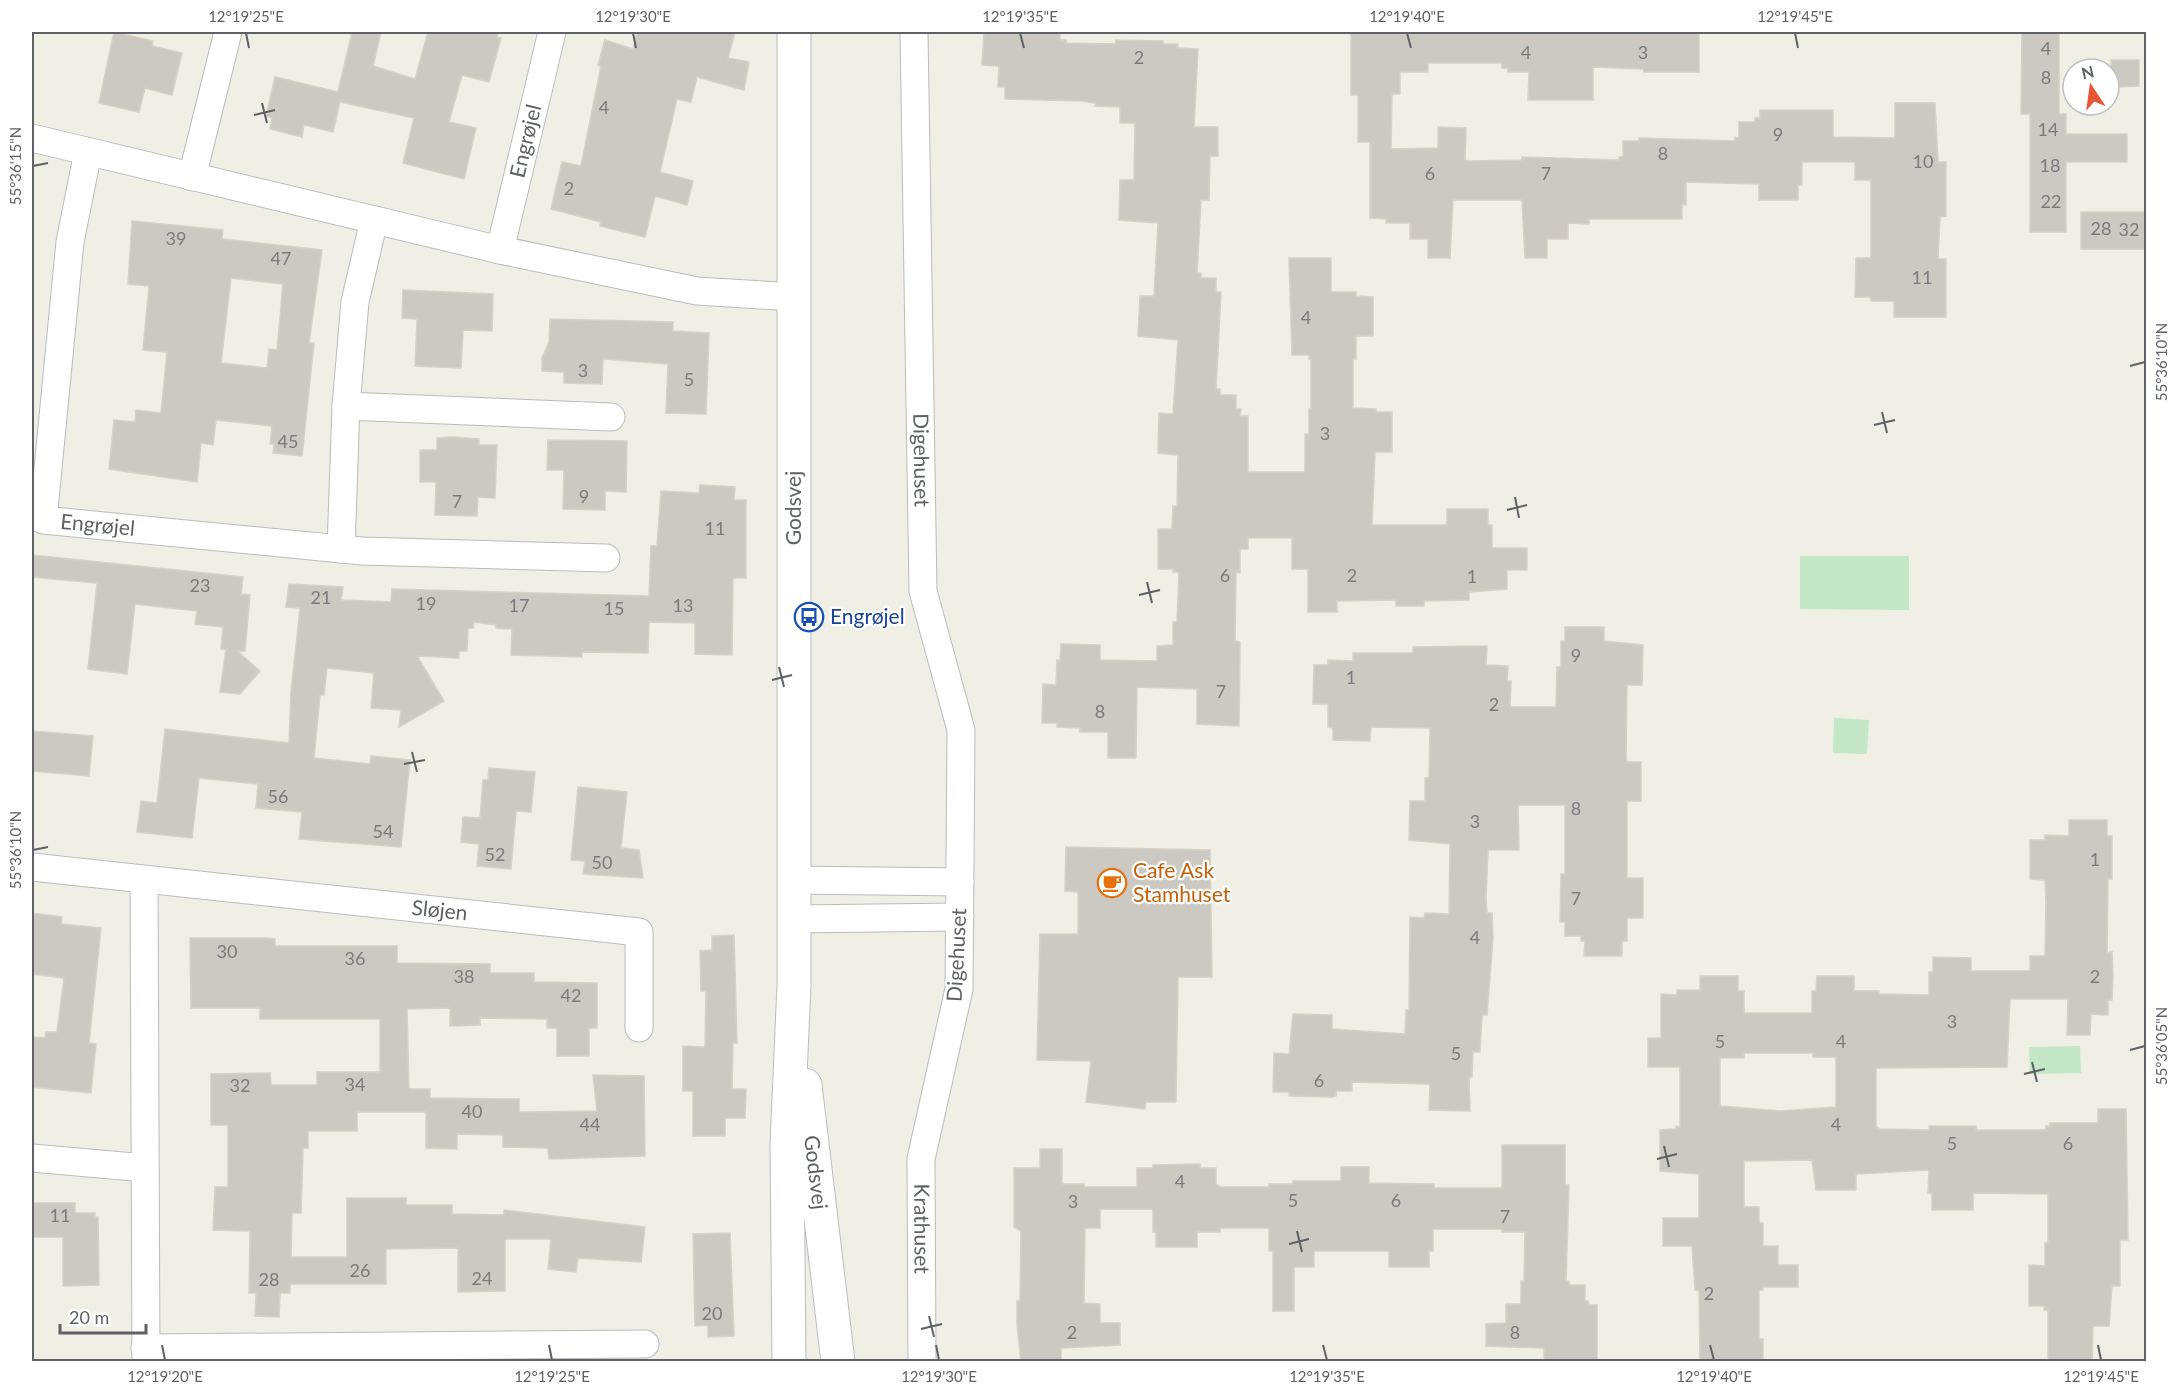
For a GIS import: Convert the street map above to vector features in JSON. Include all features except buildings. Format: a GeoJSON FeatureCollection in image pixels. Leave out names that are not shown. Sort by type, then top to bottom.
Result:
{"type":"FeatureCollection","features":[{"type":"Feature","properties":{"kind":"street"},"geometry":{"type":"LineString","coordinates":[[192,177],[228,32]]}},
{"type":"Feature","properties":{"kind":"street","name":"Engrøjel"},"geometry":{"type":"LineString","coordinates":[[500,250],[552,32]]}},
{"type":"Feature","properties":{"kind":"street","name":"Godsvej"},"geometry":{"type":"LineString","coordinates":[[789,1362],[787,1144],[794,985],[792,880],[794,32]]}},
{"type":"Feature","properties":{"kind":"street","name":"Digehuset"},"geometry":{"type":"LineString","coordinates":[[914,32],[923,591],[961,730],[959,989],[934,1097]]}},
{"type":"Feature","properties":{"kind":"street"},"geometry":{"type":"LineString","coordinates":[[32,138],[500,250],[697,291],[794,297]]}},
{"type":"Feature","properties":{"kind":"street","name":"Engrøjel"},"geometry":{"type":"LineString","coordinates":[[88,152],[70,242],[43,520],[341,549],[606,558]]}},
{"type":"Feature","properties":{"kind":"street"},"geometry":{"type":"LineString","coordinates":[[341,549],[346,406],[354,302],[374,220]]}},
{"type":"Feature","properties":{"kind":"street"},"geometry":{"type":"LineString","coordinates":[[346,406],[611,417]]}},
{"type":"Feature","properties":{"kind":"street","name":"Sløjen"},"geometry":{"type":"LineString","coordinates":[[32,867],[639,932],[639,1028]]}},
{"type":"Feature","properties":{"kind":"street"},"geometry":{"type":"LineString","coordinates":[[144,880],[146,1355],[517,1353],[645,1344]]}},
{"type":"Feature","properties":{"kind":"street","name":"Digehuset"},"geometry":{"type":"LineString","coordinates":[[792,880],[960,882]]}},
{"type":"Feature","properties":{"kind":"street"},"geometry":{"type":"LineString","coordinates":[[793,919],[960,917]]}},
{"type":"Feature","properties":{"kind":"street","name":"Godsvej"},"geometry":{"type":"LineString","coordinates":[[794,985],[838,1362]]}},
{"type":"Feature","properties":{"kind":"street","name":"Krathuset"},"geometry":{"type":"LineString","coordinates":[[922,1362],[921,1159],[934,1097]]}},
{"type":"Feature","properties":{"kind":"street"},"geometry":{"type":"LineString","coordinates":[[32,1158],[145,1168]]}},
{"type":"Feature","properties":{"kind":"green space"},"geometry":{"type":"Polygon","coordinates":[[[1800,556],[1909,556],[1909,610],[1800,609],[1800,556]]]}},
{"type":"Feature","properties":{"kind":"green space"},"geometry":{"type":"Polygon","coordinates":[[[1834,718],[1869,720],[1867,754],[1833,753],[1834,718]]]}},
{"type":"Feature","properties":{"kind":"green space"},"geometry":{"type":"Polygon","coordinates":[[[2080,1046],[2081,1073],[2030,1074],[2029,1047],[2080,1046]]]}},
{"type":"Feature","properties":{"kind":"place","name":"Engrøjel"},"geometry":{"type":"Point","coordinates":[809,617]}},
{"type":"Feature","properties":{"kind":"place","name":"Cafe Ask Stamhuset"},"geometry":{"type":"Point","coordinates":[1112,883]}}]}
